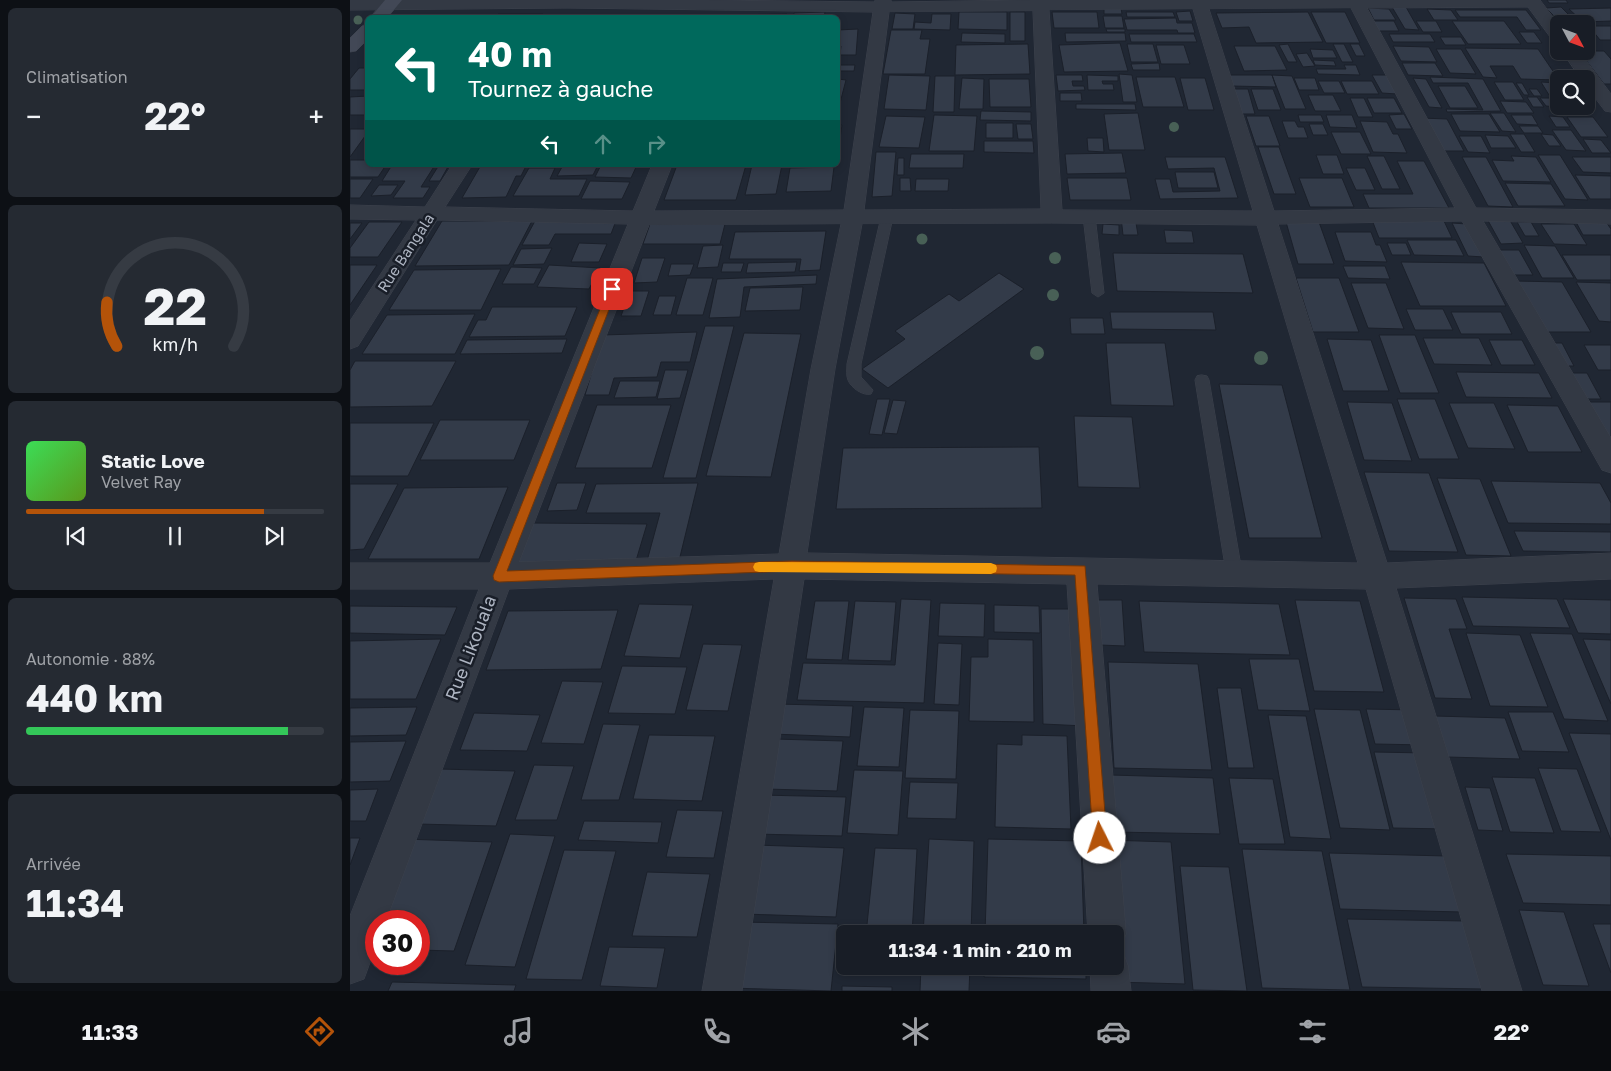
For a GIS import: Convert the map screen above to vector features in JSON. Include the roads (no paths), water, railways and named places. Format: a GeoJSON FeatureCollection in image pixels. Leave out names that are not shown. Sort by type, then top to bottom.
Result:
{"type":"FeatureCollection","features":[{"type":"Feature","properties":{"kind":"main road"},"geometry":{"type":"LineString","coordinates":[[381,15],[392,2]]}},
{"type":"Feature","properties":{"kind":"main road"},"geometry":{"type":"LineString","coordinates":[[350,47],[365,32]]}},
{"type":"Feature","properties":{"kind":"street"},"geometry":{"type":"LineString","coordinates":[[350,5],[392,2],[568,1],[727,7],[882,3],[1532,1],[1550,25]]}},
{"type":"Feature","properties":{"kind":"street"},"geometry":{"type":"LineString","coordinates":[[559,15],[568,1]]}},
{"type":"Feature","properties":{"kind":"street"},"geometry":{"type":"LineString","coordinates":[[1356,1],[1469,214],[1611,462]]}},
{"type":"Feature","properties":{"kind":"street"},"geometry":{"type":"LineString","coordinates":[[1040,2],[1052,216]]}},
{"type":"Feature","properties":{"kind":"street"},"geometry":{"type":"LineString","coordinates":[[722,991],[823,369],[853,217],[882,3]]}},
{"type":"Feature","properties":{"kind":"street"},"geometry":{"type":"LineString","coordinates":[[1199,3],[1378,576],[1502,991]]}},
{"type":"Feature","properties":{"kind":"street"},"geometry":{"type":"LineString","coordinates":[[1577,60],[1611,107]]}},
{"type":"Feature","properties":{"kind":"street","name":"Rue Bangala"},"geometry":{"type":"LineString","coordinates":[[350,340],[461,167]]}},
{"type":"Feature","properties":{"kind":"street","name":"Rue Likouala"},"geometry":{"type":"LineString","coordinates":[[350,965],[499,576],[661,167]]}},
{"type":"Feature","properties":{"kind":"street"},"geometry":{"type":"LineString","coordinates":[[350,212],[641,218],[1089,216],[1265,218],[1469,214],[1611,217]]}},
{"type":"Feature","properties":{"kind":"street"},"geometry":{"type":"LineString","coordinates":[[350,576],[499,576],[792,566],[1234,572],[1378,576],[1611,566]]}},
{"type":"Feature","properties":{"kind":"street"},"geometry":{"type":"LineString","coordinates":[[1081,570],[1106,925]]}},
{"type":"Feature","properties":{"kind":"street"},"geometry":{"type":"LineString","coordinates":[[1110,975],[1111,991]]}},
{"type":"Feature","properties":{"kind":"lane"},"geometry":{"type":"LineString","coordinates":[[1089,216],[1098,293]]}},
{"type":"Feature","properties":{"kind":"lane"},"geometry":{"type":"LineString","coordinates":[[866,390],[854,379],[854,364],[888,217]]}},
{"type":"Feature","properties":{"kind":"lane"},"geometry":{"type":"LineString","coordinates":[[1202,380],[1234,572]]}}]}
